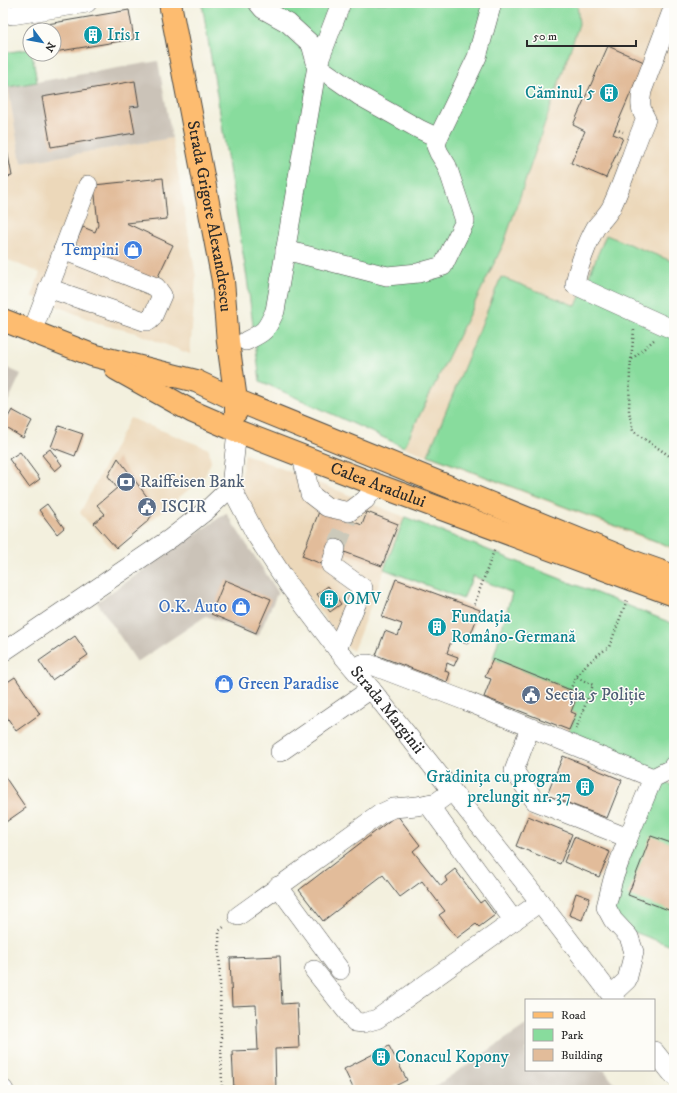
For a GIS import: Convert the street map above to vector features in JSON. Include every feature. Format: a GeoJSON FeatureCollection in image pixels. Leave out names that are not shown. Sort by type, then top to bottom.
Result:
{"type":"FeatureCollection","features":[{"type":"Feature","properties":{"kind":"main road","name":"Strada Grigore Alexandrescu"},"geometry":{"type":"LineString","coordinates":[[170,3],[223,281],[228,342],[236,400],[237,431]]}},
{"type":"Feature","properties":{"kind":"main road","name":"Calea Aradului"},"geometry":{"type":"LineString","coordinates":[[3,320],[92,355],[196,381],[236,400],[630,560],[674,576]]}},
{"type":"Feature","properties":{"kind":"main road","name":"Calea Aradului"},"geometry":{"type":"LineString","coordinates":[[92,355],[193,412],[237,431],[377,485],[674,595]]}},
{"type":"Feature","properties":{"kind":"street"},"geometry":{"type":"LineString","coordinates":[[12,14],[87,3]]}},
{"type":"Feature","properties":{"kind":"street"},"geometry":{"type":"LineString","coordinates":[[258,3],[263,9],[288,23],[310,44],[317,66],[360,96],[438,138]]}},
{"type":"Feature","properties":{"kind":"street"},"geometry":{"type":"LineString","coordinates":[[246,341],[260,335],[267,329],[275,311],[317,66],[341,3]]}},
{"type":"Feature","properties":{"kind":"street"},"geometry":{"type":"LineString","coordinates":[[285,250],[387,276],[418,273],[443,266],[465,221],[447,166],[439,154],[436,146],[438,138],[477,58],[492,3]]}},
{"type":"Feature","properties":{"kind":"street"},"geometry":{"type":"LineString","coordinates":[[672,329],[575,285],[576,275],[581,262],[596,228],[610,209],[646,120],[640,101],[642,91],[674,6]]}},
{"type":"Feature","properties":{"kind":"street"},"geometry":{"type":"LineString","coordinates":[[32,332],[88,185]]}},
{"type":"Feature","properties":{"kind":"street"},"geometry":{"type":"LineString","coordinates":[[48,288],[144,321],[149,321],[152,318],[162,295],[156,287],[63,250]]}},
{"type":"Feature","properties":{"kind":"street"},"geometry":{"type":"LineString","coordinates":[[3,652],[171,538],[207,510],[231,487],[237,431]]}},
{"type":"Feature","properties":{"kind":"street"},"geometry":{"type":"LineString","coordinates":[[302,456],[310,494],[327,507],[348,516],[365,500],[377,485]]}},
{"type":"Feature","properties":{"kind":"street","name":"Strada Marginii"},"geometry":{"type":"LineString","coordinates":[[231,487],[256,535],[290,587],[337,649],[372,689],[613,997]]}},
{"type":"Feature","properties":{"kind":"street"},"geometry":{"type":"LineString","coordinates":[[336,549],[331,565],[363,588],[337,649]]}},
{"type":"Feature","properties":{"kind":"street"},"geometry":{"type":"LineString","coordinates":[[355,669],[362,664],[369,664],[653,778]]}},
{"type":"Feature","properties":{"kind":"street"},"geometry":{"type":"LineString","coordinates":[[280,752],[372,689]]}},
{"type":"Feature","properties":{"kind":"street"},"geometry":{"type":"LineString","coordinates":[[530,728],[514,771],[535,801],[628,838]]}},
{"type":"Feature","properties":{"kind":"street"},"geometry":{"type":"LineString","coordinates":[[613,997],[627,980],[634,952],[629,937],[614,920],[606,907],[613,879],[653,778],[671,769],[674,765]]}},
{"type":"Feature","properties":{"kind":"street"},"geometry":{"type":"LineString","coordinates":[[238,916],[380,814],[400,806],[437,802],[452,792]]}},
{"type":"Feature","properties":{"kind":"street"},"geometry":{"type":"LineString","coordinates":[[428,804],[514,921]]}},
{"type":"Feature","properties":{"kind":"street"},"geometry":{"type":"LineString","coordinates":[[278,886],[340,970]]}},
{"type":"Feature","properties":{"kind":"street"},"geometry":{"type":"LineString","coordinates":[[314,970],[355,1022],[363,1023],[377,1019],[540,902]]}},
{"type":"Feature","properties":{"kind":"street"},"geometry":{"type":"LineString","coordinates":[[655,1051],[674,1076]]}},
{"type":"Feature","properties":{"kind":"path"},"geometry":{"type":"LineString","coordinates":[[636,313],[631,359],[629,411],[633,431],[674,459]]}},
{"type":"Feature","properties":{"kind":"path"},"geometry":{"type":"LineString","coordinates":[[631,359],[672,329]]}},
{"type":"Feature","properties":{"kind":"path"},"geometry":{"type":"LineString","coordinates":[[473,608],[495,548]]}},
{"type":"Feature","properties":{"kind":"path"},"geometry":{"type":"LineString","coordinates":[[570,690],[576,677],[599,654],[609,647],[627,600]]}},
{"type":"Feature","properties":{"kind":"path"},"geometry":{"type":"LineString","coordinates":[[570,744],[593,685],[576,677]]}},
{"type":"Feature","properties":{"kind":"path"},"geometry":{"type":"LineString","coordinates":[[222,1090],[218,931],[238,916]]}},
{"type":"Feature","properties":{"kind":"shaded area"},"geometry":{"type":"Polygon","coordinates":[[[577,3],[674,3],[674,550],[404,447],[504,243],[579,24],[577,3]]]}},
{"type":"Feature","properties":{"kind":"shaded area"},"geometry":{"type":"Polygon","coordinates":[[[3,56],[21,163],[172,138],[196,277],[190,354],[133,332],[103,325],[32,296],[40,273],[3,258],[3,56]]]}},
{"type":"Feature","properties":{"kind":"shaded area"},"geometry":{"type":"Polygon","coordinates":[[[158,61],[172,138],[21,163],[8,87],[158,61]]]}},
{"type":"Feature","properties":{"kind":"shaded area"},"geometry":{"type":"Polygon","coordinates":[[[3,366],[21,374],[3,412],[3,366]]]}},
{"type":"Feature","properties":{"kind":"shaded area"},"geometry":{"type":"Polygon","coordinates":[[[130,418],[209,449],[211,462],[205,476],[114,551],[80,513],[130,418]]]}},
{"type":"Feature","properties":{"kind":"shaded area"},"geometry":{"type":"Polygon","coordinates":[[[245,454],[405,517],[353,651],[346,646],[276,554],[240,485],[245,454]]]}},
{"type":"Feature","properties":{"kind":"shaded area"},"geometry":{"type":"Polygon","coordinates":[[[226,513],[278,592],[258,636],[206,616],[137,662],[97,602],[226,513]]]}},
{"type":"Feature","properties":{"kind":"shaded area"},"geometry":{"type":"Polygon","coordinates":[[[525,1026],[525,1071],[605,1071],[619,1090],[430,1090],[525,1026]]]}},
{"type":"Feature","properties":{"kind":"green space"},"geometry":{"type":"Polygon","coordinates":[[[202,3],[577,3],[579,24],[504,243],[404,447],[260,381],[247,278],[202,3]]]}},
{"type":"Feature","properties":{"kind":"green space"},"geometry":{"type":"Polygon","coordinates":[[[22,50],[22,62],[33,62],[37,82],[8,87],[3,53],[22,50]]]}},
{"type":"Feature","properties":{"kind":"green space"},"geometry":{"type":"Polygon","coordinates":[[[606,235],[674,262],[674,548],[428,455],[501,277],[576,306],[606,235]]]}},
{"type":"Feature","properties":{"kind":"green space"},"geometry":{"type":"Polygon","coordinates":[[[405,517],[674,624],[674,756],[658,773],[571,738],[569,730],[576,714],[571,712],[578,693],[493,659],[512,593],[473,576],[463,599],[384,569],[405,517]]]}},
{"type":"Feature","properties":{"kind":"green space"},"geometry":{"type":"Polygon","coordinates":[[[659,780],[674,786],[674,947],[605,921],[659,780]]]}},
{"type":"Feature","properties":{"kind":"building","name":"Iris 1"},"geometry":{"type":"Polygon","coordinates":[[[129,10],[134,39],[62,51],[62,22],[59,22],[129,10]]]}},
{"type":"Feature","properties":{"kind":"building","name":"Căminul 5"},"geometry":{"type":"Polygon","coordinates":[[[608,46],[644,62],[613,134],[623,138],[606,178],[571,163],[585,131],[573,125],[608,46]]]}},
{"type":"Feature","properties":{"kind":"building"},"geometry":{"type":"Polygon","coordinates":[[[135,81],[139,106],[130,107],[135,133],[51,147],[42,97],[135,81]]]}},
{"type":"Feature","properties":{"kind":"building"},"geometry":{"type":"Polygon","coordinates":[[[3,129],[12,176],[3,178],[3,129]]]}},
{"type":"Feature","properties":{"kind":"building"},"geometry":{"type":"Polygon","coordinates":[[[163,178],[167,219],[126,223],[173,245],[155,283],[75,244],[83,227],[95,232],[98,225],[94,185],[163,178]]]}},
{"type":"Feature","properties":{"kind":"building"},"geometry":{"type":"Polygon","coordinates":[[[12,410],[32,421],[23,438],[3,426],[12,410]]]}},
{"type":"Feature","properties":{"kind":"building"},"geometry":{"type":"Polygon","coordinates":[[[59,426],[83,434],[75,456],[51,447],[59,426]]]}},
{"type":"Feature","properties":{"kind":"building"},"geometry":{"type":"Polygon","coordinates":[[[50,449],[62,465],[55,471],[42,455],[50,449]]]}},
{"type":"Feature","properties":{"kind":"building"},"geometry":{"type":"Polygon","coordinates":[[[20,452],[40,479],[29,487],[9,459],[20,452]]]}},
{"type":"Feature","properties":{"kind":"building"},"geometry":{"type":"Polygon","coordinates":[[[118,458],[151,502],[153,513],[148,521],[116,548],[94,523],[105,514],[97,505],[117,488],[108,476],[118,458]]]}},
{"type":"Feature","properties":{"kind":"building"},"geometry":{"type":"Polygon","coordinates":[[[47,504],[64,528],[57,534],[39,510],[47,504]]]}},
{"type":"Feature","properties":{"kind":"building"},"geometry":{"type":"Polygon","coordinates":[[[320,509],[362,525],[367,512],[398,524],[382,566],[331,547],[324,565],[302,556],[320,509]]]}},
{"type":"Feature","properties":{"kind":"building","name":"Fundația Româno-Germană"},"geometry":{"type":"Polygon","coordinates":[[[396,579],[480,610],[467,644],[452,638],[447,653],[458,657],[454,666],[447,663],[445,671],[450,673],[447,682],[376,655],[385,631],[398,636],[402,624],[382,617],[396,579]]]}},
{"type":"Feature","properties":{"kind":"building","name":"O.K. Auto"},"geometry":{"type":"Polygon","coordinates":[[[225,580],[271,599],[256,633],[211,614],[225,580]]]}},
{"type":"Feature","properties":{"kind":"building","name":"OMV"},"geometry":{"type":"Polygon","coordinates":[[[328,586],[341,604],[330,612],[317,594],[328,586]]]}},
{"type":"Feature","properties":{"kind":"building"},"geometry":{"type":"Polygon","coordinates":[[[75,636],[88,655],[52,680],[39,661],[75,636]]]}},
{"type":"Feature","properties":{"kind":"building","name":"Secția 5 Poliție"},"geometry":{"type":"Polygon","coordinates":[[[493,659],[578,693],[571,712],[576,714],[569,730],[484,697],[491,679],[485,677],[493,659]]]}},
{"type":"Feature","properties":{"kind":"building"},"geometry":{"type":"Polygon","coordinates":[[[15,677],[40,714],[16,731],[3,711],[3,685],[15,677]]]}},
{"type":"Feature","properties":{"kind":"building","name":"Grădinița cu program prelungit nr. 37"},"geometry":{"type":"Polygon","coordinates":[[[563,756],[622,780],[607,818],[547,795],[563,756]]]}},
{"type":"Feature","properties":{"kind":"building"},"geometry":{"type":"Polygon","coordinates":[[[5,777],[26,808],[3,824],[3,779],[5,777]]]}},
{"type":"Feature","properties":{"kind":"building"},"geometry":{"type":"Polygon","coordinates":[[[397,815],[420,845],[413,851],[441,886],[447,881],[445,877],[455,869],[480,903],[484,900],[495,915],[479,927],[476,924],[457,938],[439,915],[445,911],[422,881],[400,897],[383,875],[323,921],[299,890],[397,815]]]}},
{"type":"Feature","properties":{"kind":"building"},"geometry":{"type":"Polygon","coordinates":[[[528,816],[572,834],[560,864],[516,846],[528,816]]]}},
{"type":"Feature","properties":{"kind":"building"},"geometry":{"type":"Polygon","coordinates":[[[651,836],[674,844],[674,912],[628,895],[651,836]]]}},
{"type":"Feature","properties":{"kind":"building"},"geometry":{"type":"Polygon","coordinates":[[[574,837],[610,852],[599,877],[564,862],[574,837]]]}},
{"type":"Feature","properties":{"kind":"building"},"geometry":{"type":"Polygon","coordinates":[[[576,893],[590,898],[582,920],[569,915],[576,893]]]}},
{"type":"Feature","properties":{"kind":"building"},"geometry":{"type":"Polygon","coordinates":[[[280,956],[282,1004],[297,1003],[299,1048],[275,1049],[276,1090],[234,1090],[232,1051],[258,1050],[256,1005],[232,1006],[230,958],[280,956]]]}},
{"type":"Feature","properties":{"kind":"building","name":"Conacul Kopony"},"geometry":{"type":"Polygon","coordinates":[[[389,1046],[407,1080],[387,1090],[354,1090],[344,1069],[389,1046]]]}},
{"type":"Feature","properties":{"kind":"tunnel"},"geometry":{"type":"LineString","coordinates":[[336,549],[347,519]]}},
{"type":"Feature","properties":{"kind":"place","name":"Iris 1"},"geometry":{"type":"Point","coordinates":[93,35]}},
{"type":"Feature","properties":{"kind":"place","name":"Căminul 5"},"geometry":{"type":"Point","coordinates":[609,93]}},
{"type":"Feature","properties":{"kind":"place","name":"Tempini"},"geometry":{"type":"Point","coordinates":[133,250]}},
{"type":"Feature","properties":{"kind":"place","name":"Raiffeisen Bank"},"geometry":{"type":"Point","coordinates":[126,482]}},
{"type":"Feature","properties":{"kind":"place","name":"ISCIR"},"geometry":{"type":"Point","coordinates":[147,507]}},
{"type":"Feature","properties":{"kind":"place","name":"OMV"},"geometry":{"type":"Point","coordinates":[329,599]}},
{"type":"Feature","properties":{"kind":"place","name":"O.K. Auto"},"geometry":{"type":"Point","coordinates":[241,607]}},
{"type":"Feature","properties":{"kind":"place","name":"Fundația Româno-Germană"},"geometry":{"type":"Point","coordinates":[437,627]}},
{"type":"Feature","properties":{"kind":"place","name":"Green Paradise"},"geometry":{"type":"Point","coordinates":[224,684]}},
{"type":"Feature","properties":{"kind":"place","name":"Secția 5 Poliție"},"geometry":{"type":"Point","coordinates":[531,695]}},
{"type":"Feature","properties":{"kind":"place","name":"Grădinița cu program prelungit nr. 37"},"geometry":{"type":"Point","coordinates":[585,787]}},
{"type":"Feature","properties":{"kind":"place","name":"Conacul Kopony"},"geometry":{"type":"Point","coordinates":[381,1057]}}]}
